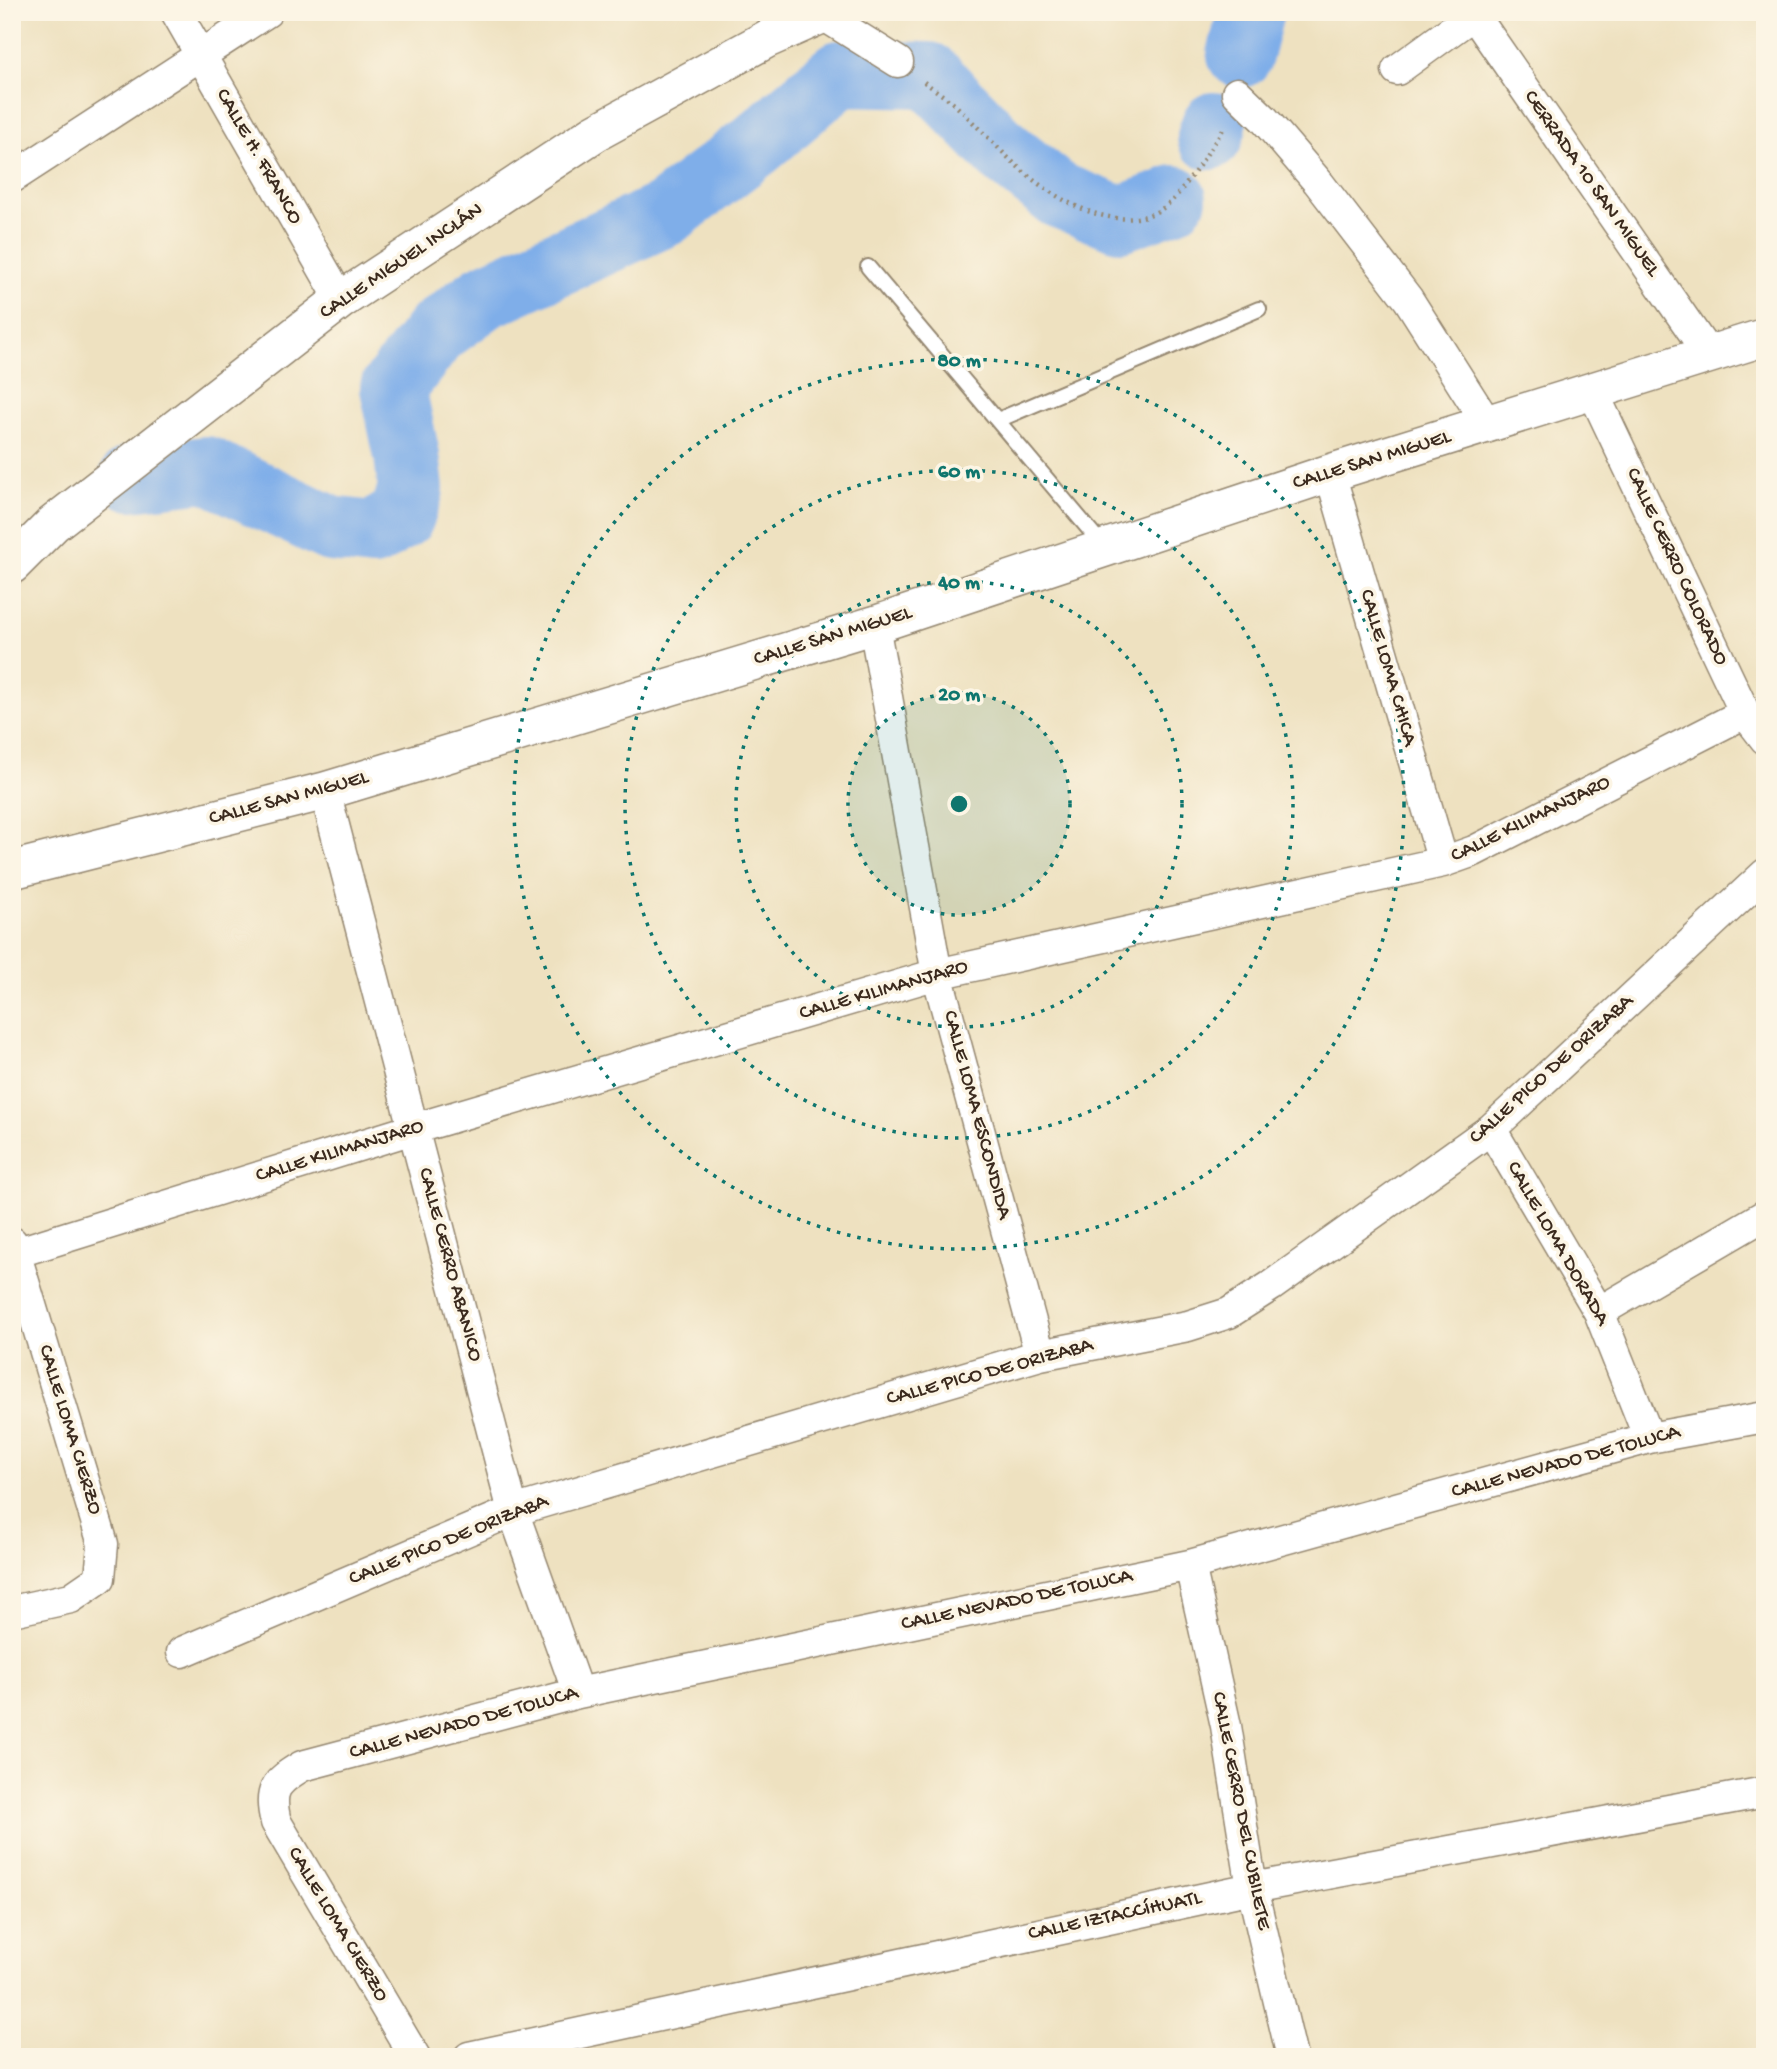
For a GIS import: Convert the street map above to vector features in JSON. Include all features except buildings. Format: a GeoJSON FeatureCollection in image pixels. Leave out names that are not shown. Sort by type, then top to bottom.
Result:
{"type":"FeatureCollection","features":[{"type":"Feature","properties":{"kind":"street","name":"CALLE H. FRANCO"},"geometry":{"type":"LineString","coordinates":[[176,12],[341,300]]}},
{"type":"Feature","properties":{"kind":"street"},"geometry":{"type":"LineString","coordinates":[[12,178],[267,12]]}},
{"type":"Feature","properties":{"kind":"street","name":"CERRADA 10 SAN MIGUEL"},"geometry":{"type":"LineString","coordinates":[[1397,70],[1473,13],[1709,355]]}},
{"type":"Feature","properties":{"kind":"street"},"geometry":{"type":"LineString","coordinates":[[826,14],[898,62]]}},
{"type":"Feature","properties":{"kind":"street","name":"CALLE MIGUEL INCLÁN"},"geometry":{"type":"LineString","coordinates":[[14,558],[73,508],[341,300],[595,132],[767,39],[826,14]]}},
{"type":"Feature","properties":{"kind":"street"},"geometry":{"type":"LineString","coordinates":[[1237,93],[1264,119],[1318,182],[1408,299],[1488,425]]}},
{"type":"Feature","properties":{"kind":"street","name":"CALLE SAN MIGUEL"},"geometry":{"type":"LineString","coordinates":[[12,870],[324,791],[874,625],[1330,473],[1765,337]]}},
{"type":"Feature","properties":{"kind":"street","name":"CALLE CERRO COLORADO"},"geometry":{"type":"LineString","coordinates":[[1593,392],[1745,713],[1765,739]]}},
{"type":"Feature","properties":{"kind":"street","name":"CALLE LOMA CHICA"},"geometry":{"type":"LineString","coordinates":[[1330,473],[1443,862]]}},
{"type":"Feature","properties":{"kind":"street","name":"CALLE LOMA ESCONDIDA"},"geometry":{"type":"LineString","coordinates":[[874,625],[937,974],[1041,1354]]}},
{"type":"Feature","properties":{"kind":"street","name":"CALLE KILIMANJARO"},"geometry":{"type":"LineString","coordinates":[[14,1250],[937,974],[1443,862],[1474,851],[1745,713]]}},
{"type":"Feature","properties":{"kind":"street","name":"CALLE CERRO ABANICO"},"geometry":{"type":"LineString","coordinates":[[324,791],[513,1511],[578,1693]]}},
{"type":"Feature","properties":{"kind":"street","name":"CALLE PICO DE ORIZABA"},"geometry":{"type":"LineString","coordinates":[[182,1652],[513,1511],[1041,1354],[1188,1326],[1229,1312],[1271,1286],[1491,1129],[1765,874]]}},
{"type":"Feature","properties":{"kind":"street","name":"CALLE LOMA DORADA"},"geometry":{"type":"LineString","coordinates":[[1491,1129],[1599,1312],[1649,1438]]}},
{"type":"Feature","properties":{"kind":"street"},"geometry":{"type":"LineString","coordinates":[[1599,1312],[1765,1215]]}},
{"type":"Feature","properties":{"kind":"street","name":"CALLE LOMA CIERZO"},"geometry":{"type":"LineString","coordinates":[[12,1611],[71,1598],[100,1578],[103,1544],[14,1250]]}},
{"type":"Feature","properties":{"kind":"street","name":"CALLE NEVADO DE TOLUCA"},"geometry":{"type":"LineString","coordinates":[[273,1789],[286,1776],[302,1766],[578,1693],[1190,1565],[1649,1438],[1765,1417]]}},
{"type":"Feature","properties":{"kind":"street","name":"CALLE CERRO DEL CUBILETE"},"geometry":{"type":"LineString","coordinates":[[1190,1565],[1226,1726],[1252,1888],[1292,2057]]}},
{"type":"Feature","properties":{"kind":"street","name":"CALLE LOMA CIERZO"},"geometry":{"type":"LineString","coordinates":[[273,1789],[272,1805],[276,1822],[415,2057]]}},
{"type":"Feature","properties":{"kind":"street","name":"CALLE IZTACCÍHUATL"},"geometry":{"type":"LineString","coordinates":[[468,2057],[1252,1888],[1765,1792]]}},
{"type":"Feature","properties":{"kind":"lane"},"geometry":{"type":"LineString","coordinates":[[868,267],[1106,548]]}},
{"type":"Feature","properties":{"kind":"lane"},"geometry":{"type":"LineString","coordinates":[[998,420],[1259,309]]}},
{"type":"Feature","properties":{"kind":"path"},"geometry":{"type":"LineString","coordinates":[[952,103],[1032,178],[1068,202],[1108,218],[1128,219],[1149,216],[1165,207],[1180,192],[1226,124],[1237,93]]}},
{"type":"Feature","properties":{"kind":"waterway"},"geometry":{"type":"LineString","coordinates":[[1240,55],[1251,12]]}},
{"type":"Feature","properties":{"kind":"waterway"},"geometry":{"type":"LineString","coordinates":[[132,478],[206,469],[331,529],[373,534],[402,516],[411,489],[393,388],[436,332],[484,297],[665,214],[757,144],[840,73],[929,75],[1003,151],[1058,195],[1120,219],[1174,198]]}},
{"type":"Feature","properties":{"kind":"waterway"},"geometry":{"type":"LineString","coordinates":[[1210,137],[1214,125]]}}]}
